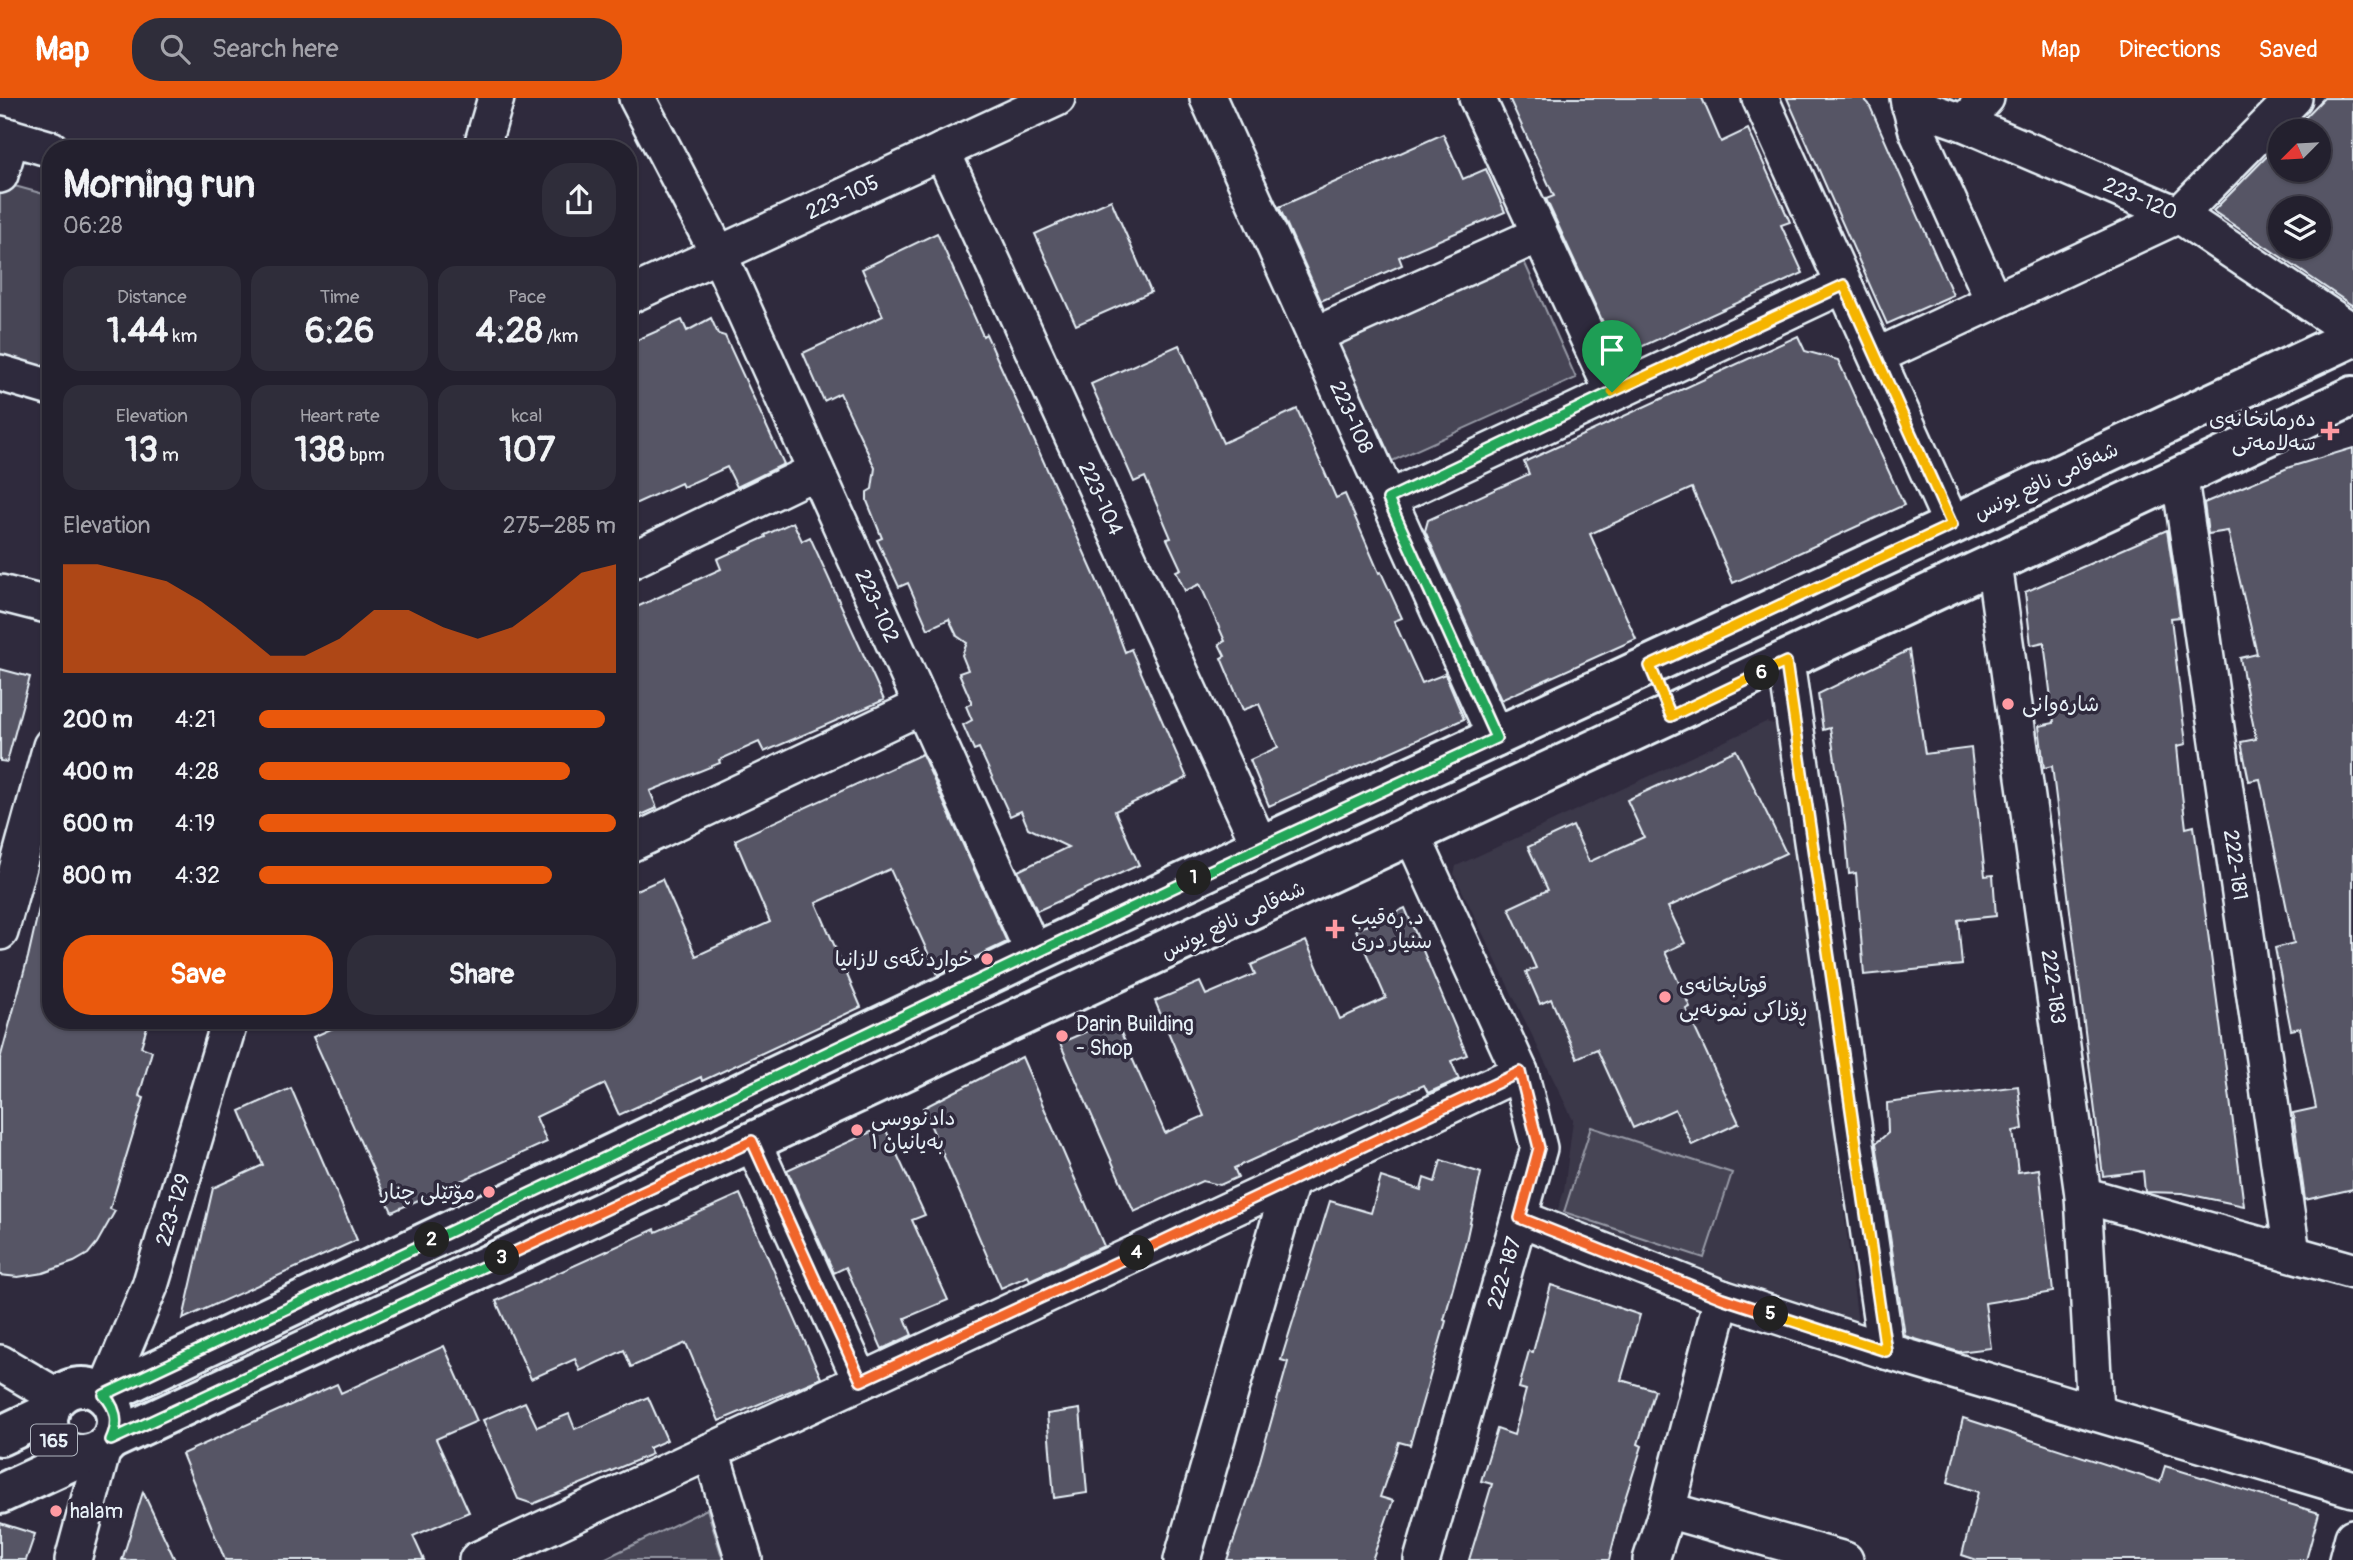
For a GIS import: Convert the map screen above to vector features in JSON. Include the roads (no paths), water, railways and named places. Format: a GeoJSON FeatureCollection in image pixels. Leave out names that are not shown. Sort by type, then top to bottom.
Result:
{"type":"FeatureCollection","features":[{"type":"Feature","properties":{"kind":"main road","name":"شەقامی نافع یونس"},"geometry":{"type":"LineString","coordinates":[[104,1395],[1260,846],[1952,525],[2353,334]]}},
{"type":"Feature","properties":{"kind":"main road","name":"شەقامی نافع یونس"},"geometry":{"type":"LineString","coordinates":[[0,1494],[752,1141],[1413,837],[2353,396]]}},
{"type":"Feature","properties":{"kind":"main road"},"geometry":{"type":"LineString","coordinates":[[2301,421],[2332,424],[2353,419]]}},
{"type":"Feature","properties":{"kind":"main road"},"geometry":{"type":"LineString","coordinates":[[1650,666],[1671,716]]}},
{"type":"Feature","properties":{"kind":"main road","name":"165"},"geometry":{"type":"LineString","coordinates":[[99,1448],[62,1449],[50,1433],[53,1405],[75,1388],[96,1390],[104,1395]]}},
{"type":"Feature","properties":{"kind":"main road"},"geometry":{"type":"LineString","coordinates":[[99,1448],[115,1431],[115,1411],[104,1395]]}},
{"type":"Feature","properties":{"kind":"main road"},"geometry":{"type":"LineString","coordinates":[[0,1436],[53,1405]]}},
{"type":"Feature","properties":{"kind":"street"},"geometry":{"type":"LineString","coordinates":[[484,140],[496,98]]}},
{"type":"Feature","properties":{"kind":"street","name":"223-102"},"geometry":{"type":"LineString","coordinates":[[637,98],[719,256],[1034,954]]}},
{"type":"Feature","properties":{"kind":"street","name":"223-105"},"geometry":{"type":"LineString","coordinates":[[637,292],[1057,98]]}},
{"type":"Feature","properties":{"kind":"street","name":"223-108"},"geometry":{"type":"LineString","coordinates":[[1208,98],[1496,738]]}},
{"type":"Feature","properties":{"kind":"street"},"geometry":{"type":"LineString","coordinates":[[1477,98],[1612,392]]}},
{"type":"Feature","properties":{"kind":"street"},"geometry":{"type":"LineString","coordinates":[[1760,98],[1952,525]]}},
{"type":"Feature","properties":{"kind":"street"},"geometry":{"type":"LineString","coordinates":[[1877,355],[2179,215],[2294,98]]}},
{"type":"Feature","properties":{"kind":"street"},"geometry":{"type":"LineString","coordinates":[[1909,101],[1917,131],[1993,300]]}},
{"type":"Feature","properties":{"kind":"street","name":"223-120"},"geometry":{"type":"LineString","coordinates":[[1909,101],[1975,110],[2179,215],[2353,334]]}},
{"type":"Feature","properties":{"kind":"street"},"geometry":{"type":"LineString","coordinates":[[0,175],[6,136],[42,146]]}},
{"type":"Feature","properties":{"kind":"street","name":"223-104"},"geometry":{"type":"LineString","coordinates":[[942,151],[1260,846]]}},
{"type":"Feature","properties":{"kind":"street"},"geometry":{"type":"LineString","coordinates":[[1315,335],[1538,235]]}},
{"type":"Feature","properties":{"kind":"street"},"geometry":{"type":"LineString","coordinates":[[1388,499],[1844,285]]}},
{"type":"Feature","properties":{"kind":"street"},"geometry":{"type":"LineString","coordinates":[[0,373],[42,385]]}},
{"type":"Feature","properties":{"kind":"street"},"geometry":{"type":"LineString","coordinates":[[637,558],[816,471]]}},
{"type":"Feature","properties":{"kind":"street","name":"222-181"},"geometry":{"type":"LineString","coordinates":[[2180,479],[2292,1253]]}},
{"type":"Feature","properties":{"kind":"street","name":"222-183"},"geometry":{"type":"LineString","coordinates":[[1994,564],[2083,1195],[2095,1412]]}},
{"type":"Feature","properties":{"kind":"street"},"geometry":{"type":"LineString","coordinates":[[0,593],[42,604]]}},
{"type":"Feature","properties":{"kind":"street"},"geometry":{"type":"LineString","coordinates":[[1786,662],[1886,1351]]}},
{"type":"Feature","properties":{"kind":"street"},"geometry":{"type":"LineString","coordinates":[[637,841],[922,706]]}},
{"type":"Feature","properties":{"kind":"street"},"geometry":{"type":"LineString","coordinates":[[0,932],[42,779]]}},
{"type":"Feature","properties":{"kind":"street","name":"222-187"},"geometry":{"type":"LineString","coordinates":[[1413,837],[1520,1072],[1539,1148],[1422,1560]]}},
{"type":"Feature","properties":{"kind":"street","name":"223-129"},"geometry":{"type":"LineString","coordinates":[[104,1395],[150,1286],[227,1029]]}},
{"type":"Feature","properties":{"kind":"street"},"geometry":{"type":"LineString","coordinates":[[477,1560],[530,1547],[711,1451],[1520,1072]]}},
{"type":"Feature","properties":{"kind":"street"},"geometry":{"type":"LineString","coordinates":[[752,1141],[861,1381]]}},
{"type":"Feature","properties":{"kind":"street"},"geometry":{"type":"LineString","coordinates":[[1182,1560],[1291,1181]]}},
{"type":"Feature","properties":{"kind":"street"},"geometry":{"type":"LineString","coordinates":[[2083,1195],[2353,1271]]}},
{"type":"Feature","properties":{"kind":"street"},"geometry":{"type":"LineString","coordinates":[[1520,1218],[1722,1298],[1886,1351],[2353,1489]]}},
{"type":"Feature","properties":{"kind":"street"},"geometry":{"type":"LineString","coordinates":[[1651,1560],[1667,1510],[1722,1298]]}},
{"type":"Feature","properties":{"kind":"street"},"geometry":{"type":"LineString","coordinates":[[0,1363],[53,1405]]}},
{"type":"Feature","properties":{"kind":"street"},"geometry":{"type":"LineString","coordinates":[[73,1560],[99,1448]]}},
{"type":"Feature","properties":{"kind":"street"},"geometry":{"type":"LineString","coordinates":[[711,1451],[744,1560]]}},
{"type":"Feature","properties":{"kind":"street"},"geometry":{"type":"LineString","coordinates":[[1667,1510],[1845,1560]]}},
{"type":"Feature","properties":{"kind":"street"},"geometry":{"type":"LineString","coordinates":[[2347,1560],[2353,1537]]}},
{"type":"Feature","properties":{"kind":"place","name":"دەرمانخانەی سەلامەتی"},"geometry":{"type":"Point","coordinates":[2330,431]}},
{"type":"Feature","properties":{"kind":"place","name":"شارەوانی"},"geometry":{"type":"Point","coordinates":[2008,704]}},
{"type":"Feature","properties":{"kind":"place","name":"د. ڕەقیب سنیار دری"},"geometry":{"type":"Point","coordinates":[1335,929]}},
{"type":"Feature","properties":{"kind":"place","name":"خواردنگەی لازانیا"},"geometry":{"type":"Point","coordinates":[987,959]}},
{"type":"Feature","properties":{"kind":"place","name":"قوتابخانەی ڕۆزاکی نمونەیی"},"geometry":{"type":"Point","coordinates":[1665,997]}},
{"type":"Feature","properties":{"kind":"place","name":"Darin Building - Shop"},"geometry":{"type":"Point","coordinates":[1062,1036]}},
{"type":"Feature","properties":{"kind":"place","name":"دادنووسی بەیانیان ١"},"geometry":{"type":"Point","coordinates":[857,1130]}},
{"type":"Feature","properties":{"kind":"place","name":"مۆتێلی چنار"},"geometry":{"type":"Point","coordinates":[489,1192]}},
{"type":"Feature","properties":{"kind":"place","name":"halam"},"geometry":{"type":"Point","coordinates":[56,1511]}}]}
